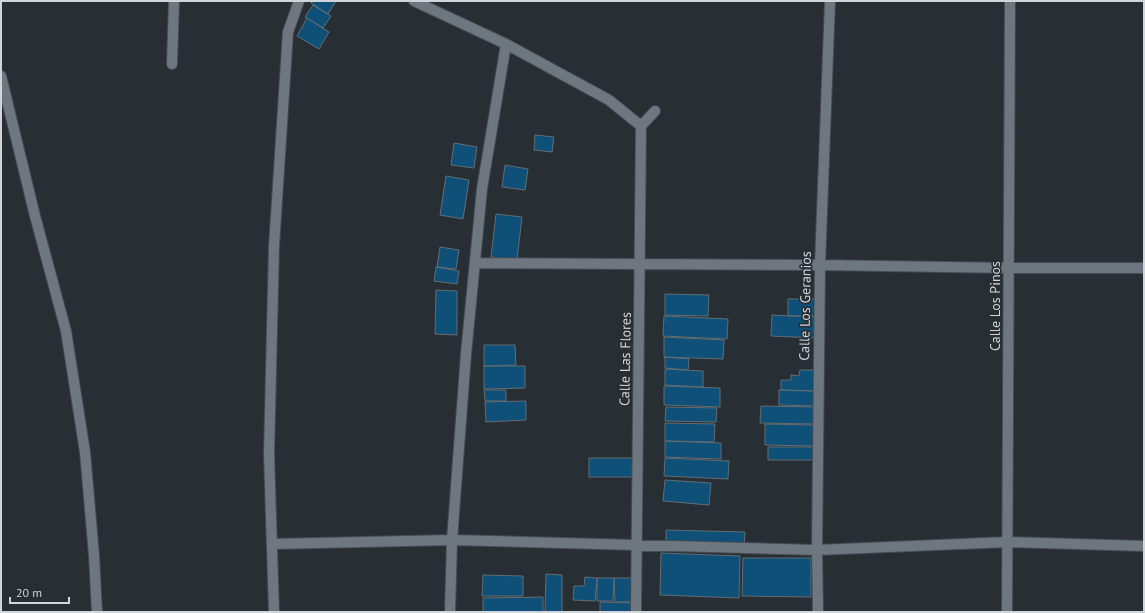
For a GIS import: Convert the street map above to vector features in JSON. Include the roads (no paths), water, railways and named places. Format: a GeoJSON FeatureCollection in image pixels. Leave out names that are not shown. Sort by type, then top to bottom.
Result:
{"type":"FeatureCollection","features":[{"type":"Feature","properties":{"kind":"street"},"geometry":{"type":"LineString","coordinates":[[172,64],[174,1]]}},
{"type":"Feature","properties":{"kind":"street"},"geometry":{"type":"LineString","coordinates":[[274,612],[269,454],[274,246],[288,32],[300,1]]}},
{"type":"Feature","properties":{"kind":"street"},"geometry":{"type":"LineString","coordinates":[[414,1],[506,44],[609,100],[641,126],[655,111]]}},
{"type":"Feature","properties":{"kind":"street","name":"Calle Los Geranios"},"geometry":{"type":"LineString","coordinates":[[818,612],[817,550],[820,265],[830,1]]}},
{"type":"Feature","properties":{"kind":"street","name":"Calle Los Pinos"},"geometry":{"type":"LineString","coordinates":[[1008,612],[1010,1]]}},
{"type":"Feature","properties":{"kind":"street"},"geometry":{"type":"LineString","coordinates":[[450,612],[452,540],[466,354],[482,189],[506,44]]}},
{"type":"Feature","properties":{"kind":"street"},"geometry":{"type":"LineString","coordinates":[[1,76],[35,216],[66,331],[85,452],[94,555],[97,612]]}},
{"type":"Feature","properties":{"kind":"street","name":"Calle Las Flores"},"geometry":{"type":"LineString","coordinates":[[636,612],[641,126]]}},
{"type":"Feature","properties":{"kind":"street"},"geometry":{"type":"LineString","coordinates":[[475,263],[1144,268]]}},
{"type":"Feature","properties":{"kind":"street"},"geometry":{"type":"LineString","coordinates":[[272,544],[452,540],[817,550],[1008,542],[1144,546]]}}]}
